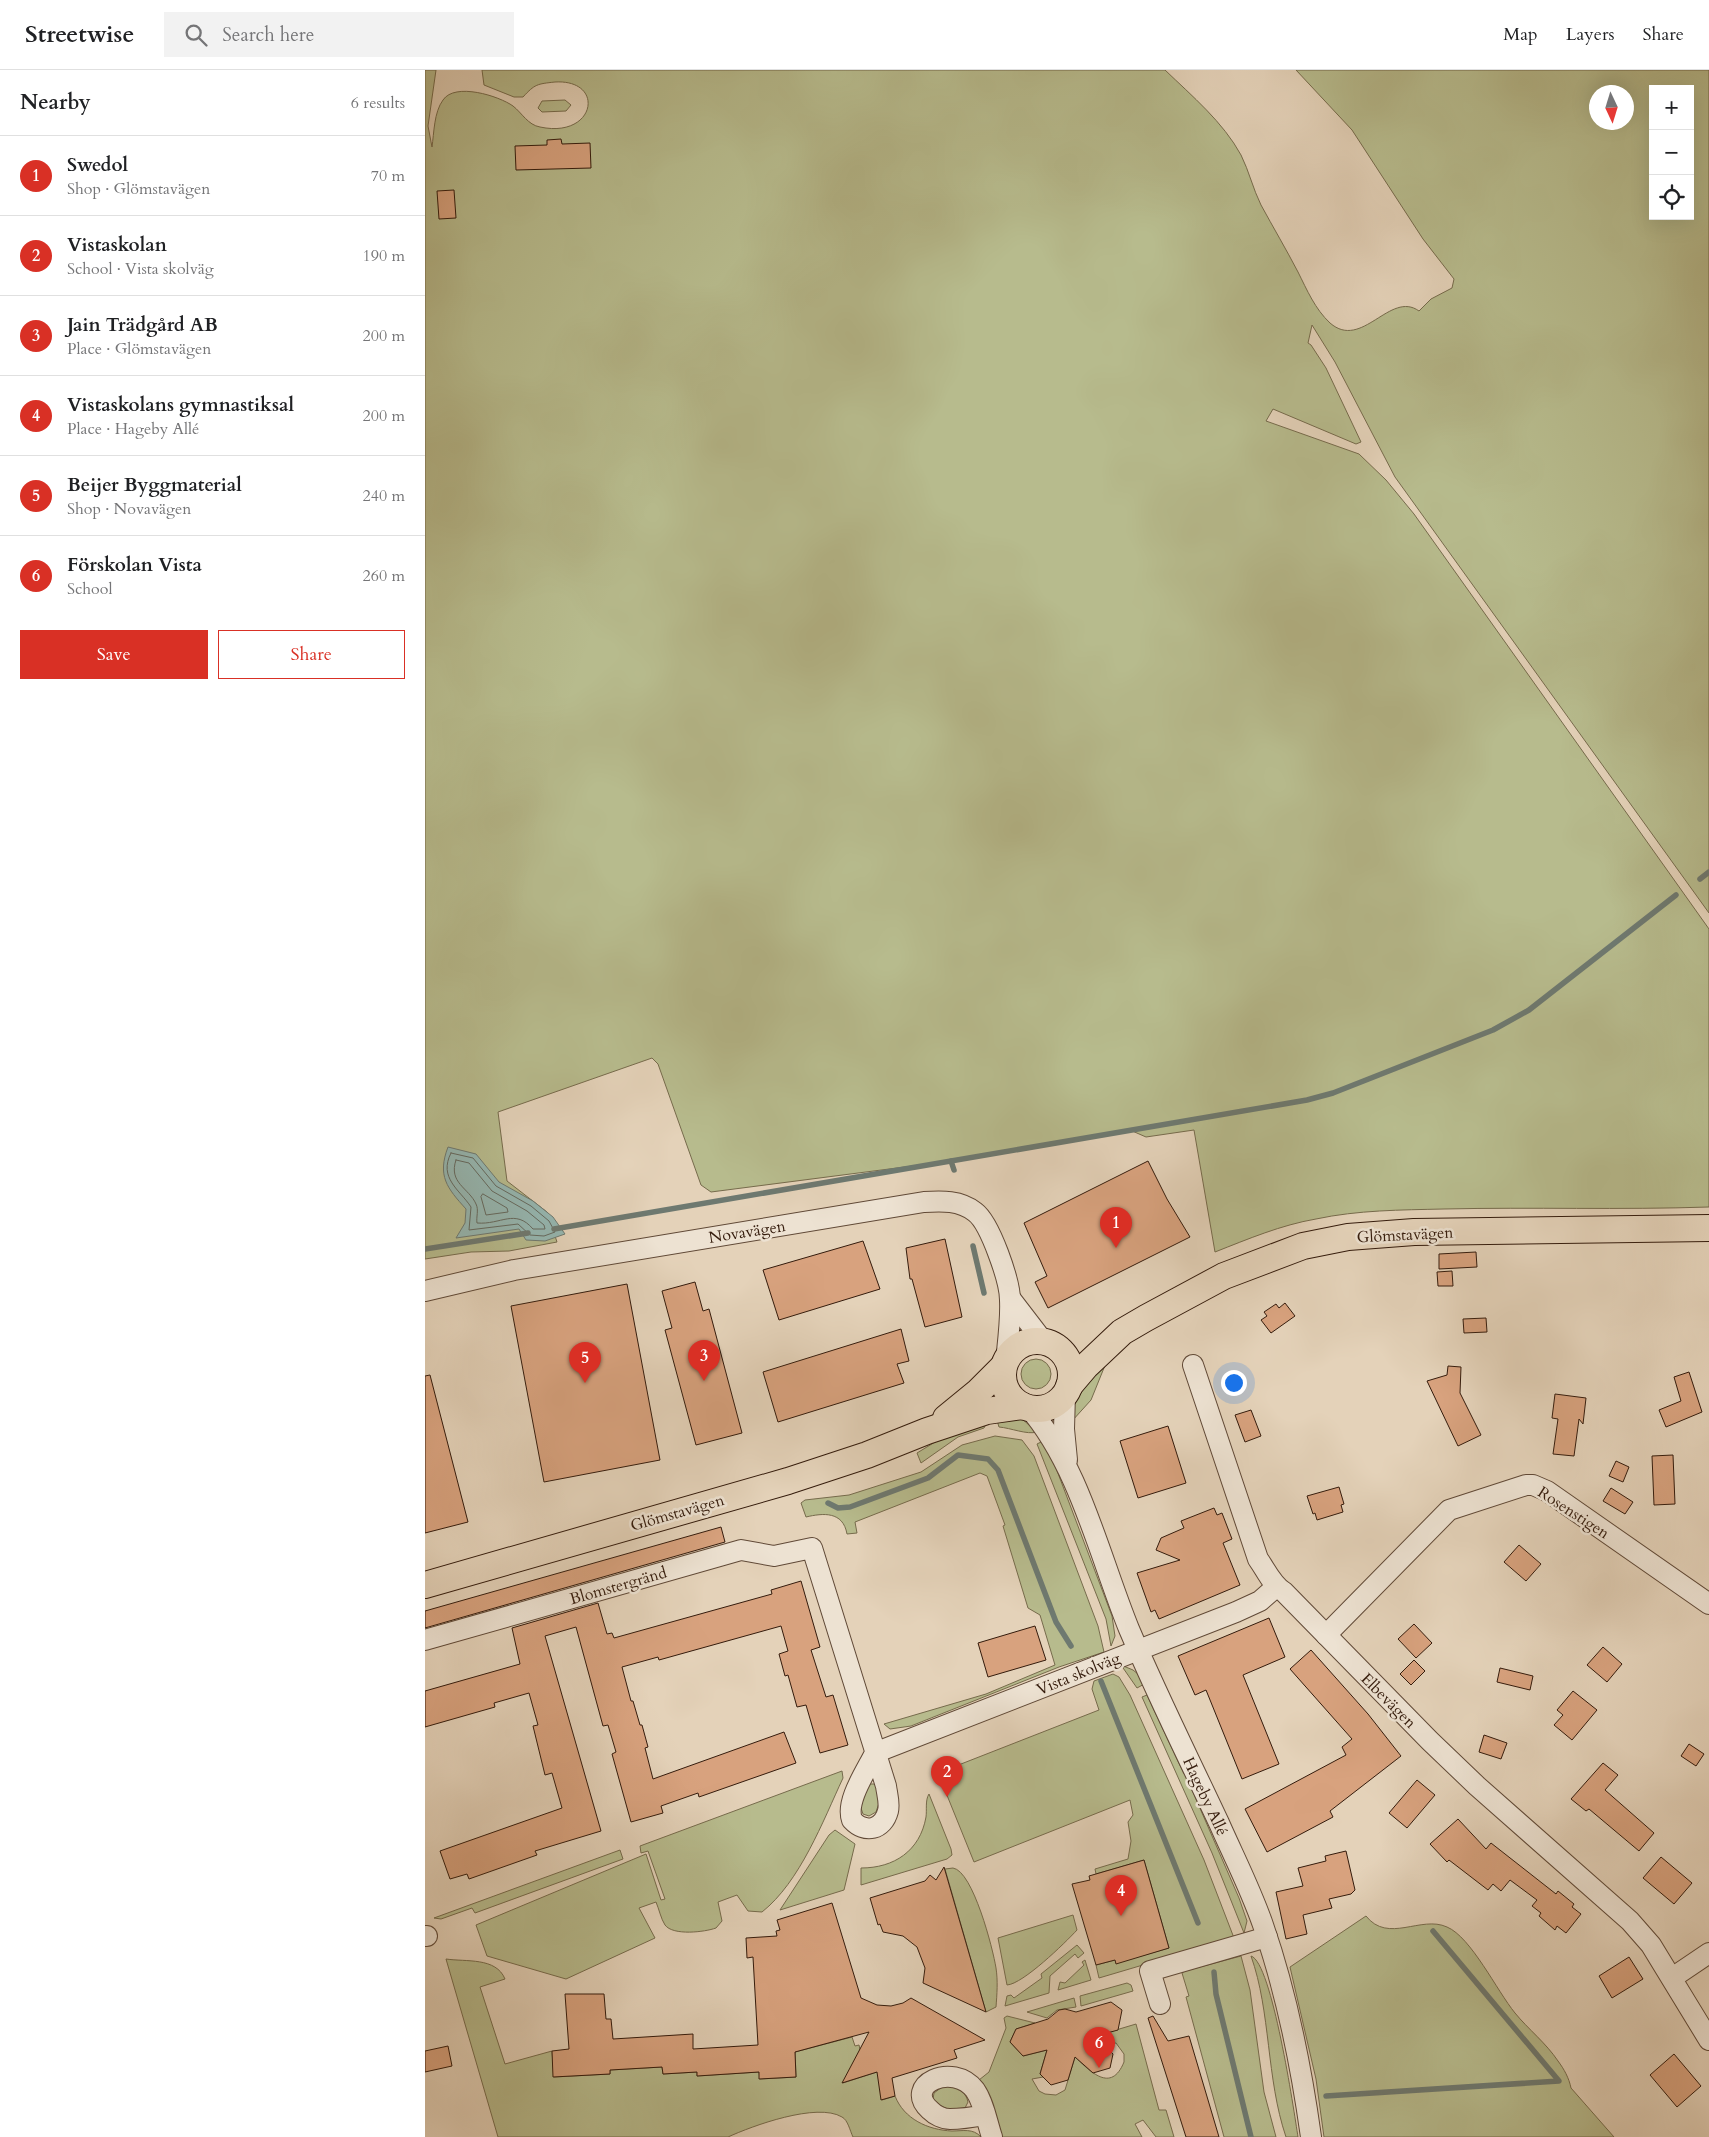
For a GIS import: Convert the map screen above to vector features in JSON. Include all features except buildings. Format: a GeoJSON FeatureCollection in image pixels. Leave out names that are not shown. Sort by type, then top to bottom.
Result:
{"type":"FeatureCollection","features":[{"type":"Feature","properties":{"kind":"main road","name":"Glömstavägen"},"geometry":{"type":"LineString","coordinates":[[927,1431],[979,1392],[1005,1364],[1014,1349],[1021,1345],[1028,1342],[1050,1345],[1087,1345],[1122,1332],[1184,1296],[1255,1263],[1303,1246],[1348,1237],[1414,1232],[1709,1228]]}},
{"type":"Feature","properties":{"kind":"main road","name":"Glömstavägen"},"geometry":{"type":"LineString","coordinates":[[425,1585],[789,1481],[867,1456],[927,1431],[987,1411],[1025,1406],[1049,1406],[1067,1389],[1086,1366],[1122,1332]]}},
{"type":"Feature","properties":{"kind":"main road"},"geometry":{"type":"LineString","coordinates":[[1050,1345],[1069,1365],[1067,1389]]}},
{"type":"Feature","properties":{"kind":"main road"},"geometry":{"type":"LineString","coordinates":[[1005,1364],[1003,1380],[1008,1393],[1025,1406]]}},
{"type":"Feature","properties":{"kind":"street","name":"Novavägen"},"geometry":{"type":"LineString","coordinates":[[425,1291],[523,1268],[941,1201],[957,1202],[975,1212],[989,1228],[1010,1298],[1005,1364]]}},
{"type":"Feature","properties":{"kind":"street","name":"Novavägen"},"geometry":{"type":"LineString","coordinates":[[1010,1298],[1050,1345]]}},
{"type":"Feature","properties":{"kind":"street","name":"Elbevägen"},"geometry":{"type":"LineString","coordinates":[[1193,1365],[1258,1558],[1276,1587],[1284,1592],[1401,1714],[1477,1786],[1631,1921],[1651,1945],[1709,2040]]}},
{"type":"Feature","properties":{"kind":"street","name":"Hageby Allé"},"geometry":{"type":"LineString","coordinates":[[1067,1389],[1064,1429],[1067,1465]]}},
{"type":"Feature","properties":{"kind":"street","name":"Hageby Allé"},"geometry":{"type":"LineString","coordinates":[[1025,1406],[1041,1421],[1067,1465],[1115,1594],[1138,1649],[1237,1864],[1267,1937],[1297,2047],[1311,2137]]}},
{"type":"Feature","properties":{"kind":"street","name":"Rosenstigen"},"geometry":{"type":"LineString","coordinates":[[1326,1635],[1449,1510],[1526,1485],[1547,1491],[1709,1604]]}},
{"type":"Feature","properties":{"kind":"street","name":"Vista skolväg"},"geometry":{"type":"LineString","coordinates":[[812,1548],[876,1752],[1236,1612],[1259,1601],[1276,1587]]}},
{"type":"Feature","properties":{"kind":"street","name":"Blomstergränd"},"geometry":{"type":"LineString","coordinates":[[425,1640],[741,1550],[774,1556],[812,1548]]}},
{"type":"Feature","properties":{"kind":"street"},"geometry":{"type":"LineString","coordinates":[[1159,2004],[1150,1971],[1267,1937]]}},
{"type":"Feature","properties":{"kind":"street"},"geometry":{"type":"LineString","coordinates":[[1672,1978],[1709,1953]]}},
{"type":"Feature","properties":{"kind":"street"},"geometry":{"type":"LineString","coordinates":[[985,2115],[992,2137]]}},
{"type":"Feature","properties":{"kind":"green space"},"geometry":{"type":"Polygon","coordinates":[[[425,70],[436,70],[428,126],[432,147],[435,123],[440,105],[449,95],[457,92],[477,92],[498,98],[513,106],[529,121],[540,127],[559,128],[573,125],[583,117],[588,108],[587,98],[582,89],[571,84],[555,82],[540,84],[523,97],[514,97],[484,85],[482,70],[1165,70],[1206,110],[1234,143],[1244,161],[1261,205],[1320,312],[1330,323],[1342,330],[1353,330],[1365,326],[1397,308],[1408,307],[1419,311],[1431,299],[1452,288],[1454,279],[1423,239],[1352,130],[1296,70],[1709,70],[1709,913],[1395,477],[1335,362],[1312,325],[1308,343],[1326,368],[1361,442],[1356,444],[1273,409],[1266,421],[1359,454],[1386,480],[1414,514],[1709,929],[1709,1207],[1477,1208],[1364,1212],[1332,1216],[1290,1225],[1215,1252],[1194,1130],[1146,1137],[1130,1130],[951,1161],[711,1192],[701,1185],[658,1064],[652,1058],[498,1112],[507,1181],[547,1212],[557,1242],[509,1251],[471,1252],[425,1259],[425,70]]]}},
{"type":"Feature","properties":{"kind":"green space"},"geometry":{"type":"Polygon","coordinates":[[[565,100],[571,105],[566,111],[542,112],[538,108],[542,101],[565,100]]]}},
{"type":"Feature","properties":{"kind":"green space"},"geometry":{"type":"Polygon","coordinates":[[[1108,1358],[1091,1400],[1072,1421],[1076,1393],[1108,1358]]]}},
{"type":"Feature","properties":{"kind":"green space"},"geometry":{"type":"Polygon","coordinates":[[[1036,1359],[1047,1363],[1051,1374],[1047,1385],[1036,1389],[1025,1385],[1021,1374],[1025,1363],[1036,1359]]]}},
{"type":"Feature","properties":{"kind":"green space"},"geometry":{"type":"Polygon","coordinates":[[[996,1417],[1021,1418],[1037,1432],[1024,1432],[999,1427],[996,1417]]]}},
{"type":"Feature","properties":{"kind":"green space"},"geometry":{"type":"Polygon","coordinates":[[[986,1424],[984,1428],[958,1437],[921,1463],[917,1453],[940,1439],[986,1424]]]}},
{"type":"Feature","properties":{"kind":"green space"},"geometry":{"type":"Polygon","coordinates":[[[995,1436],[1022,1440],[1034,1456],[1098,1626],[1104,1652],[1059,1667],[911,1726],[890,1729],[884,1724],[986,1694],[1055,1665],[1040,1615],[1028,1608],[1003,1526],[1005,1525],[987,1476],[980,1473],[855,1522],[857,1533],[847,1534],[841,1521],[831,1515],[806,1517],[801,1503],[805,1500],[849,1495],[921,1472],[962,1445],[995,1436]]]}},
{"type":"Feature","properties":{"kind":"green space"},"geometry":{"type":"Polygon","coordinates":[[[1043,1441],[1056,1468],[1112,1616],[1115,1636],[1111,1646],[1106,1619],[1037,1444],[1043,1441]]]}},
{"type":"Feature","properties":{"kind":"green space"},"geometry":{"type":"Polygon","coordinates":[[[1121,1665],[1133,1670],[1148,1682],[1137,1688],[1121,1665]]]}},
{"type":"Feature","properties":{"kind":"green space"},"geometry":{"type":"Polygon","coordinates":[[[1113,1674],[1119,1677],[1130,1695],[1204,1860],[1234,1938],[1099,1978],[1096,1965],[1115,1960],[1116,1963],[1169,1948],[1144,1860],[1096,1874],[1095,1869],[1128,1859],[1131,1841],[1128,1822],[1133,1815],[1130,1800],[974,1862],[938,1773],[1099,1710],[1092,1689],[1094,1681],[1113,1674]]]}},
{"type":"Feature","properties":{"kind":"green space"},"geometry":{"type":"Polygon","coordinates":[[[1147,1695],[1184,1774],[1188,1772],[1189,1783],[1239,1898],[1247,1921],[1244,1933],[1212,1853],[1142,1697],[1147,1695]]]}},
{"type":"Feature","properties":{"kind":"green space"},"geometry":{"type":"Polygon","coordinates":[[[842,1771],[843,1778],[819,1831],[799,1868],[776,1899],[762,1912],[748,1911],[737,1895],[718,1902],[722,1921],[716,1928],[697,1932],[682,1932],[675,1931],[665,1925],[656,1902],[639,1908],[655,1938],[566,1979],[487,1956],[476,1925],[646,1854],[661,1900],[665,1899],[648,1851],[641,1853],[640,1846],[842,1771]]]}},
{"type":"Feature","properties":{"kind":"green space"},"geometry":{"type":"Polygon","coordinates":[[[869,1784],[875,1784],[880,1800],[876,1812],[869,1816],[863,1814],[860,1805],[869,1784]]]}},
{"type":"Feature","properties":{"kind":"green space"},"geometry":{"type":"Polygon","coordinates":[[[929,1794],[952,1855],[947,1859],[861,1885],[861,1868],[884,1865],[894,1861],[904,1855],[918,1839],[926,1817],[929,1794]]]}},
{"type":"Feature","properties":{"kind":"green space"},"geometry":{"type":"Polygon","coordinates":[[[835,1830],[855,1844],[844,1890],[780,1910],[829,1835],[835,1830]]]}},
{"type":"Feature","properties":{"kind":"green space"},"geometry":{"type":"Polygon","coordinates":[[[620,1850],[623,1859],[475,1913],[472,1908],[441,1919],[434,1918],[620,1850]]]}},
{"type":"Feature","properties":{"kind":"green space"},"geometry":{"type":"Polygon","coordinates":[[[953,1868],[960,1872],[968,1882],[975,1896],[994,1958],[997,1978],[996,2007],[986,2012],[945,1869],[953,1868]]]}},
{"type":"Feature","properties":{"kind":"green space"},"geometry":{"type":"Polygon","coordinates":[[[1073,1915],[1077,1930],[1033,1971],[1014,1983],[1007,1985],[998,1938],[1073,1915]]]}},
{"type":"Feature","properties":{"kind":"green space"},"geometry":{"type":"Polygon","coordinates":[[[1366,1916],[1375,1924],[1384,1928],[1394,1929],[1437,1924],[1447,1927],[1456,1933],[1483,1965],[1515,2013],[1553,2054],[1566,2074],[1571,2088],[1614,2137],[1324,2137],[1316,2079],[1290,1967],[1366,1916]]]}},
{"type":"Feature","properties":{"kind":"green space"},"geometry":{"type":"Polygon","coordinates":[[[1077,1945],[1084,1953],[1078,1958],[1075,1954],[1050,1976],[1049,1993],[1005,2006],[1007,1996],[1011,1995],[1014,1998],[1042,1978],[1041,1974],[1077,1945]]]}},
{"type":"Feature","properties":{"kind":"green space"},"geometry":{"type":"Polygon","coordinates":[[[1241,1956],[1250,1990],[1264,2092],[1276,2137],[1224,2137],[1186,1997],[1189,1996],[1182,1973],[1241,1956]]]}},
{"type":"Feature","properties":{"kind":"green space"},"geometry":{"type":"Polygon","coordinates":[[[1251,1956],[1259,1964],[1267,1983],[1274,2009],[1287,2070],[1298,2137],[1286,2137],[1280,2115],[1262,2000],[1251,1956]]]}},
{"type":"Feature","properties":{"kind":"green space"},"geometry":{"type":"Polygon","coordinates":[[[446,1959],[488,1964],[501,1972],[505,1979],[480,1987],[505,2064],[552,2051],[554,2077],[610,2074],[610,2070],[662,2067],[663,2074],[697,2072],[697,2076],[759,2072],[760,2079],[796,2077],[795,2052],[852,2037],[855,2046],[859,2045],[861,2054],[843,2083],[880,2071],[882,2100],[895,2096],[904,2111],[926,2126],[952,2131],[971,2131],[981,2137],[853,2137],[844,2118],[831,2113],[817,2112],[785,2117],[728,2137],[498,2137],[446,1959]]]}},
{"type":"Feature","properties":{"kind":"green space"},"geometry":{"type":"Polygon","coordinates":[[[1085,1960],[1091,1980],[1058,1990],[1060,1982],[1065,1983],[1084,1965],[1082,1962],[1085,1960]]]}},
{"type":"Feature","properties":{"kind":"green space"},"geometry":{"type":"Polygon","coordinates":[[[1127,1983],[1131,1985],[1133,1991],[1081,2006],[1080,1996],[1127,1983]]]}},
{"type":"Feature","properties":{"kind":"green space"},"geometry":{"type":"Polygon","coordinates":[[[1074,1998],[1076,2007],[1057,2010],[1047,2018],[1027,2012],[1074,1998]]]}},
{"type":"Feature","properties":{"kind":"green space"},"geometry":{"type":"Polygon","coordinates":[[[1007,2016],[1035,2023],[1016,2029],[1010,2042],[1023,2056],[1047,2050],[1040,2074],[1043,2077],[1032,2079],[1039,2091],[1045,2094],[1056,2095],[1065,2090],[1075,2057],[1100,2077],[1113,2077],[1119,2072],[1124,2062],[1124,2054],[1116,2043],[1103,2044],[1096,2036],[1136,2024],[1159,2110],[1166,2110],[1174,2137],[1156,2137],[1143,2120],[1135,2124],[1142,2137],[998,2137],[979,2080],[989,2072],[1006,2028],[1004,2018],[1007,2016]]]}},
{"type":"Feature","properties":{"kind":"green space"},"geometry":{"type":"Polygon","coordinates":[[[952,2086],[966,2096],[968,2102],[965,2108],[948,2109],[933,2099],[934,2093],[942,2087],[952,2086]]]}},
{"type":"Feature","properties":{"kind":"water"},"geometry":{"type":"Polygon","coordinates":[[[448,1147],[476,1154],[499,1182],[533,1201],[553,1217],[565,1234],[545,1241],[526,1240],[519,1229],[456,1238],[465,1223],[466,1209],[449,1188],[446,1181],[443,1166],[448,1147]]]}},
{"type":"Feature","properties":{"kind":"waterway"},"geometry":{"type":"LineString","coordinates":[[1700,879],[1709,872]]}},
{"type":"Feature","properties":{"kind":"waterway"},"geometry":{"type":"LineString","coordinates":[[554,1229],[1307,1100],[1333,1093],[1493,1030],[1529,1010],[1676,895]]}},
{"type":"Feature","properties":{"kind":"waterway"},"geometry":{"type":"LineString","coordinates":[[951,1161],[954,1170]]}},
{"type":"Feature","properties":{"kind":"waterway"},"geometry":{"type":"LineString","coordinates":[[425,1249],[528,1233]]}},
{"type":"Feature","properties":{"kind":"waterway"},"geometry":{"type":"LineString","coordinates":[[973,1246],[984,1293]]}},
{"type":"Feature","properties":{"kind":"waterway"},"geometry":{"type":"LineString","coordinates":[[828,1503],[838,1508],[850,1507],[928,1478],[958,1455],[988,1459],[998,1470],[1056,1622],[1071,1646]]}},
{"type":"Feature","properties":{"kind":"waterway"},"geometry":{"type":"LineString","coordinates":[[1101,1681],[1198,1923]]}},
{"type":"Feature","properties":{"kind":"waterway"},"geometry":{"type":"LineString","coordinates":[[1326,2096],[1559,2081],[1433,1931]]}},
{"type":"Feature","properties":{"kind":"waterway"},"geometry":{"type":"LineString","coordinates":[[1214,1972],[1216,1994],[1251,2137]]}},
{"type":"Feature","properties":{"kind":"place","name":"Swedol"},"geometry":{"type":"Point","coordinates":[1116,1248]}},
{"type":"Feature","properties":{"kind":"place","name":"Jain Trädgård AB"},"geometry":{"type":"Point","coordinates":[704,1381]}},
{"type":"Feature","properties":{"kind":"place","name":"Beijer Byggmaterial"},"geometry":{"type":"Point","coordinates":[585,1383]}},
{"type":"Feature","properties":{"kind":"place","name":"Vistaskolan"},"geometry":{"type":"Point","coordinates":[947,1797]}},
{"type":"Feature","properties":{"kind":"place","name":"Vistaskolans gymnastiksal"},"geometry":{"type":"Point","coordinates":[1121,1916]}},
{"type":"Feature","properties":{"kind":"place","name":"Förskolan Vista"},"geometry":{"type":"Point","coordinates":[1099,2068]}}]}
